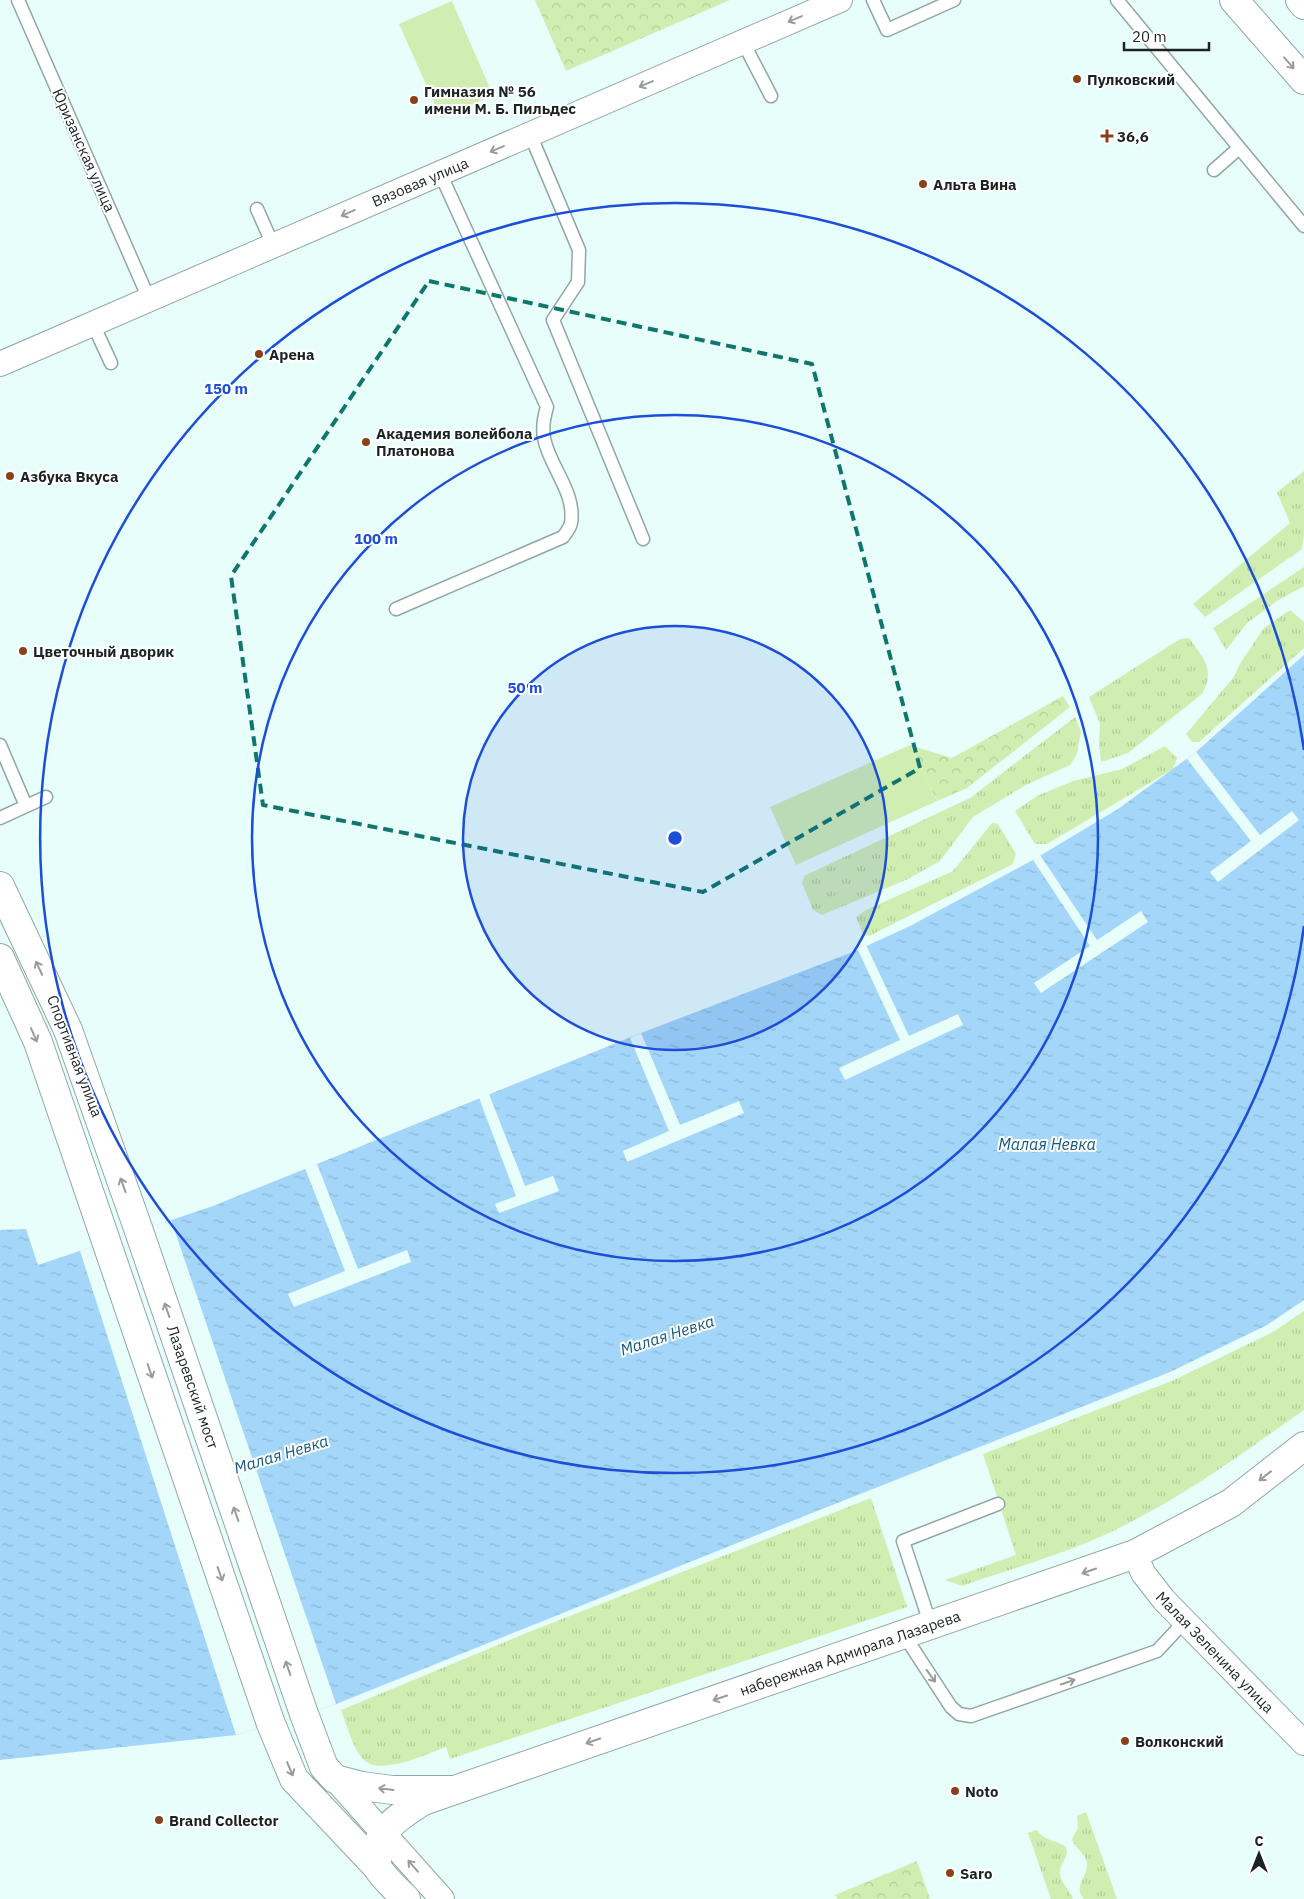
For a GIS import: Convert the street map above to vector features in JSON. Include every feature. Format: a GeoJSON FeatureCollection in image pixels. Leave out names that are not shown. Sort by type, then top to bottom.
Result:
{"type":"FeatureCollection","features":[{"type":"Feature","properties":{"kind":"street","name":"Вязовая улица"},"geometry":{"type":"LineString","coordinates":[[0,364],[840,0]]}},
{"type":"Feature","properties":{"kind":"street"},"geometry":{"type":"LineString","coordinates":[[1234,0],[1304,80]]}},
{"type":"Feature","properties":{"kind":"street"},"geometry":{"type":"LineString","coordinates":[[1300,0],[1304,5]]}},
{"type":"Feature","properties":{"kind":"street","name":"Спортивная улица"},"geometry":{"type":"LineString","coordinates":[[0,886],[68,1030],[140,1231]]}},
{"type":"Feature","properties":{"kind":"street","name":"Спортивная улица"},"geometry":{"type":"LineString","coordinates":[[0,958],[38,1042],[271,1724],[294,1779],[378,1868]]}},
{"type":"Feature","properties":{"kind":"street","name":"Лазаревский мост"},"geometry":{"type":"LineString","coordinates":[[140,1231],[304,1714],[324,1767],[335,1779]]}},
{"type":"Feature","properties":{"kind":"street","name":"набережная Адмирала Лазарева"},"geometry":{"type":"LineString","coordinates":[[383,1833],[404,1813],[423,1801],[452,1790],[932,1626],[1134,1554],[1231,1503],[1304,1446]]}},
{"type":"Feature","properties":{"kind":"street","name":"Малая Зеленина улица"},"geometry":{"type":"LineString","coordinates":[[1134,1554],[1154,1588],[1304,1743]]}},
{"type":"Feature","properties":{"kind":"street"},"geometry":{"type":"LineString","coordinates":[[335,1779],[362,1786],[392,1790],[452,1790]]}},
{"type":"Feature","properties":{"kind":"street"},"geometry":{"type":"LineString","coordinates":[[335,1779],[442,1899]]}},
{"type":"Feature","properties":{"kind":"street"},"geometry":{"type":"LineString","coordinates":[[383,1833],[378,1842],[376,1853],[378,1868],[406,1899]]}},
{"type":"Feature","properties":{"kind":"lane","name":"Юризанская улица"},"geometry":{"type":"LineString","coordinates":[[18,0],[149,299]]}},
{"type":"Feature","properties":{"kind":"lane"},"geometry":{"type":"LineString","coordinates":[[873,0],[887,30],[954,0]]}},
{"type":"Feature","properties":{"kind":"lane"},"geometry":{"type":"LineString","coordinates":[[1117,0],[1304,226]]}},
{"type":"Feature","properties":{"kind":"lane"},"geometry":{"type":"LineString","coordinates":[[743,42],[771,96]]}},
{"type":"Feature","properties":{"kind":"lane"},"geometry":{"type":"LineString","coordinates":[[530,134],[579,250],[578,282],[553,320],[643,540]]}},
{"type":"Feature","properties":{"kind":"lane"},"geometry":{"type":"LineString","coordinates":[[1214,170],[1239,148]]}},
{"type":"Feature","properties":{"kind":"lane"},"geometry":{"type":"LineString","coordinates":[[396,609],[563,537],[571,525],[571,509],[567,493],[543,436],[543,421],[547,406],[440,173]]}},
{"type":"Feature","properties":{"kind":"lane"},"geometry":{"type":"LineString","coordinates":[[257,209],[273,245]]}},
{"type":"Feature","properties":{"kind":"lane"},"geometry":{"type":"LineString","coordinates":[[93,324],[111,363]]}},
{"type":"Feature","properties":{"kind":"lane"},"geometry":{"type":"LineString","coordinates":[[0,745],[26,806]]}},
{"type":"Feature","properties":{"kind":"lane"},"geometry":{"type":"LineString","coordinates":[[0,818],[46,797]]}},
{"type":"Feature","properties":{"kind":"lane"},"geometry":{"type":"LineString","coordinates":[[932,1626],[903,1541],[998,1504]]}},
{"type":"Feature","properties":{"kind":"lane"},"geometry":{"type":"LineString","coordinates":[[904,1635],[951,1707],[959,1714],[971,1716],[1157,1651],[1185,1621]]}},
{"type":"Feature","properties":{"kind":"highlighted area"},"geometry":{"type":"Polygon","coordinates":[[[429,281],[812,364],[920,768],[703,892],[263,805],[231,576],[429,281]]]}},
{"type":"Feature","properties":{"kind":"green space"},"geometry":{"type":"Polygon","coordinates":[[[535,0],[730,0],[566,71],[535,0]]]}},
{"type":"Feature","properties":{"kind":"green space"},"geometry":{"type":"Polygon","coordinates":[[[452,1],[493,95],[441,118],[399,24],[452,1]]]}},
{"type":"Feature","properties":{"kind":"green space"},"geometry":{"type":"Polygon","coordinates":[[[1304,471],[1304,535],[1302,549],[1205,617],[1193,604],[1290,523],[1277,492],[1304,471]]]}},
{"type":"Feature","properties":{"kind":"green space"},"geometry":{"type":"Polygon","coordinates":[[[1304,567],[1304,586],[1277,601],[1247,623],[1226,650],[1213,628],[1304,567]]]}},
{"type":"Feature","properties":{"kind":"green space"},"geometry":{"type":"Polygon","coordinates":[[[1290,610],[1304,622],[1304,648],[1199,742],[1192,742],[1186,734],[1233,678],[1241,662],[1264,628],[1290,610]]]}},
{"type":"Feature","properties":{"kind":"green space"},"geometry":{"type":"Polygon","coordinates":[[[1189,638],[1203,658],[1208,671],[1208,678],[1202,694],[1128,753],[1101,762],[1099,746],[1100,724],[1089,697],[1180,639],[1189,638]]]}},
{"type":"Feature","properties":{"kind":"green space"},"geometry":{"type":"Polygon","coordinates":[[[1063,696],[1070,707],[967,788],[937,801],[910,745],[952,758],[1063,696]]]}},
{"type":"Feature","properties":{"kind":"green space"},"geometry":{"type":"Polygon","coordinates":[[[1075,717],[1081,731],[1077,754],[1070,765],[1026,785],[973,817],[940,861],[908,879],[822,915],[813,910],[802,883],[804,876],[970,798],[1075,717]]]}},
{"type":"Feature","properties":{"kind":"green space"},"geometry":{"type":"Polygon","coordinates":[[[910,745],[937,801],[796,865],[770,807],[910,745]]]}},
{"type":"Feature","properties":{"kind":"green space"},"geometry":{"type":"Polygon","coordinates":[[[1165,746],[1177,758],[1173,769],[1047,844],[1035,844],[1015,811],[1037,796],[1073,781],[1122,769],[1165,746]]]}},
{"type":"Feature","properties":{"kind":"green space"},"geometry":{"type":"Polygon","coordinates":[[[992,823],[998,824],[1016,854],[1013,864],[869,936],[863,934],[856,917],[866,910],[953,871],[992,823]]]}},
{"type":"Feature","properties":{"kind":"green space"},"geometry":{"type":"Polygon","coordinates":[[[1304,1311],[1304,1410],[1197,1484],[1152,1511],[1109,1533],[1089,1542],[962,1586],[945,1580],[1016,1555],[983,1454],[1174,1380],[1273,1332],[1304,1311]]]}},
{"type":"Feature","properties":{"kind":"green space"},"geometry":{"type":"Polygon","coordinates":[[[871,1498],[907,1607],[450,1759],[446,1747],[404,1762],[381,1766],[364,1760],[353,1743],[341,1710],[529,1632],[871,1498]]]}},
{"type":"Feature","properties":{"kind":"green space"},"geometry":{"type":"Polygon","coordinates":[[[1086,1812],[1117,1899],[1084,1899],[1081,1895],[1080,1887],[1087,1862],[1072,1839],[1078,1828],[1077,1816],[1086,1812]]]}},
{"type":"Feature","properties":{"kind":"green space"},"geometry":{"type":"Polygon","coordinates":[[[1037,1830],[1043,1837],[1066,1847],[1067,1854],[1060,1874],[1073,1899],[1051,1899],[1028,1833],[1037,1830]]]}},
{"type":"Feature","properties":{"kind":"green space"},"geometry":{"type":"Polygon","coordinates":[[[917,1861],[930,1899],[838,1899],[835,1895],[917,1861]]]}},
{"type":"Feature","properties":{"kind":"water","name":"Малая Невка"},"geometry":{"type":"Polygon","coordinates":[[[1304,655],[1304,1300],[1267,1325],[1170,1372],[336,1704],[236,1735],[0,1760],[0,1230],[26,1229],[38,1265],[213,1206],[641,1033],[858,950],[910,926],[1033,860],[1118,809],[1196,752],[1304,655]]]}},
{"type":"Feature","properties":{"kind":"pier"},"geometry":{"type":"Polygon","coordinates":[[[1196,752],[1260,835],[1292,811],[1299,820],[1218,882],[1210,872],[1251,841],[1187,759],[1196,752]]]}},
{"type":"Feature","properties":{"kind":"pier"},"geometry":{"type":"Polygon","coordinates":[[[1040,855],[1097,940],[1141,911],[1148,922],[1041,993],[1034,983],[1090,946],[1033,860],[1040,855]]]}},
{"type":"Feature","properties":{"kind":"pier"},"geometry":{"type":"Polygon","coordinates":[[[866,945],[909,1036],[958,1014],[963,1025],[845,1080],[839,1068],[900,1040],[858,950],[866,945]]]}},
{"type":"Feature","properties":{"kind":"pier"},"geometry":{"type":"Polygon","coordinates":[[[641,1033],[680,1125],[739,1101],[744,1113],[627,1162],[623,1151],[669,1131],[630,1038],[641,1033]]]}},
{"type":"Feature","properties":{"kind":"pier"},"geometry":{"type":"Polygon","coordinates":[[[489,1094],[525,1186],[553,1176],[559,1191],[499,1213],[495,1204],[516,1196],[479,1098],[489,1094]]]}},
{"type":"Feature","properties":{"kind":"pier"},"geometry":{"type":"Polygon","coordinates":[[[317,1164],[358,1269],[407,1250],[411,1262],[294,1307],[288,1294],[345,1271],[305,1168],[317,1164]]]}},
{"type":"Feature","properties":{"kind":"pier"},"geometry":{"type":"Polygon","coordinates":[[[171,1220],[336,1704],[236,1735],[80,1251],[171,1220]]]}},
{"type":"Feature","properties":{"kind":"place","name":"Пулковский"},"geometry":{"type":"Point","coordinates":[1077,79]}},
{"type":"Feature","properties":{"kind":"place","name":"Гимназия № 56 имени М. Б. Пильдес"},"geometry":{"type":"Point","coordinates":[414,100]}},
{"type":"Feature","properties":{"kind":"place","name":"36,6"},"geometry":{"type":"Point","coordinates":[1107,136]}},
{"type":"Feature","properties":{"kind":"place","name":"Альта Вина"},"geometry":{"type":"Point","coordinates":[923,184]}},
{"type":"Feature","properties":{"kind":"place","name":"Арена"},"geometry":{"type":"Point","coordinates":[259,354]}},
{"type":"Feature","properties":{"kind":"place","name":"Академия волейбола Платонова"},"geometry":{"type":"Point","coordinates":[366,442]}},
{"type":"Feature","properties":{"kind":"place","name":"Азбука Вкуса"},"geometry":{"type":"Point","coordinates":[10,476]}},
{"type":"Feature","properties":{"kind":"place","name":"Цветочный дворик"},"geometry":{"type":"Point","coordinates":[23,651]}},
{"type":"Feature","properties":{"kind":"place","name":"Волконский"},"geometry":{"type":"Point","coordinates":[1125,1741]}},
{"type":"Feature","properties":{"kind":"place","name":"Noto"},"geometry":{"type":"Point","coordinates":[955,1791]}},
{"type":"Feature","properties":{"kind":"place","name":"Brand Collector"},"geometry":{"type":"Point","coordinates":[159,1820]}},
{"type":"Feature","properties":{"kind":"place","name":"Saro"},"geometry":{"type":"Point","coordinates":[950,1873]}}]}
